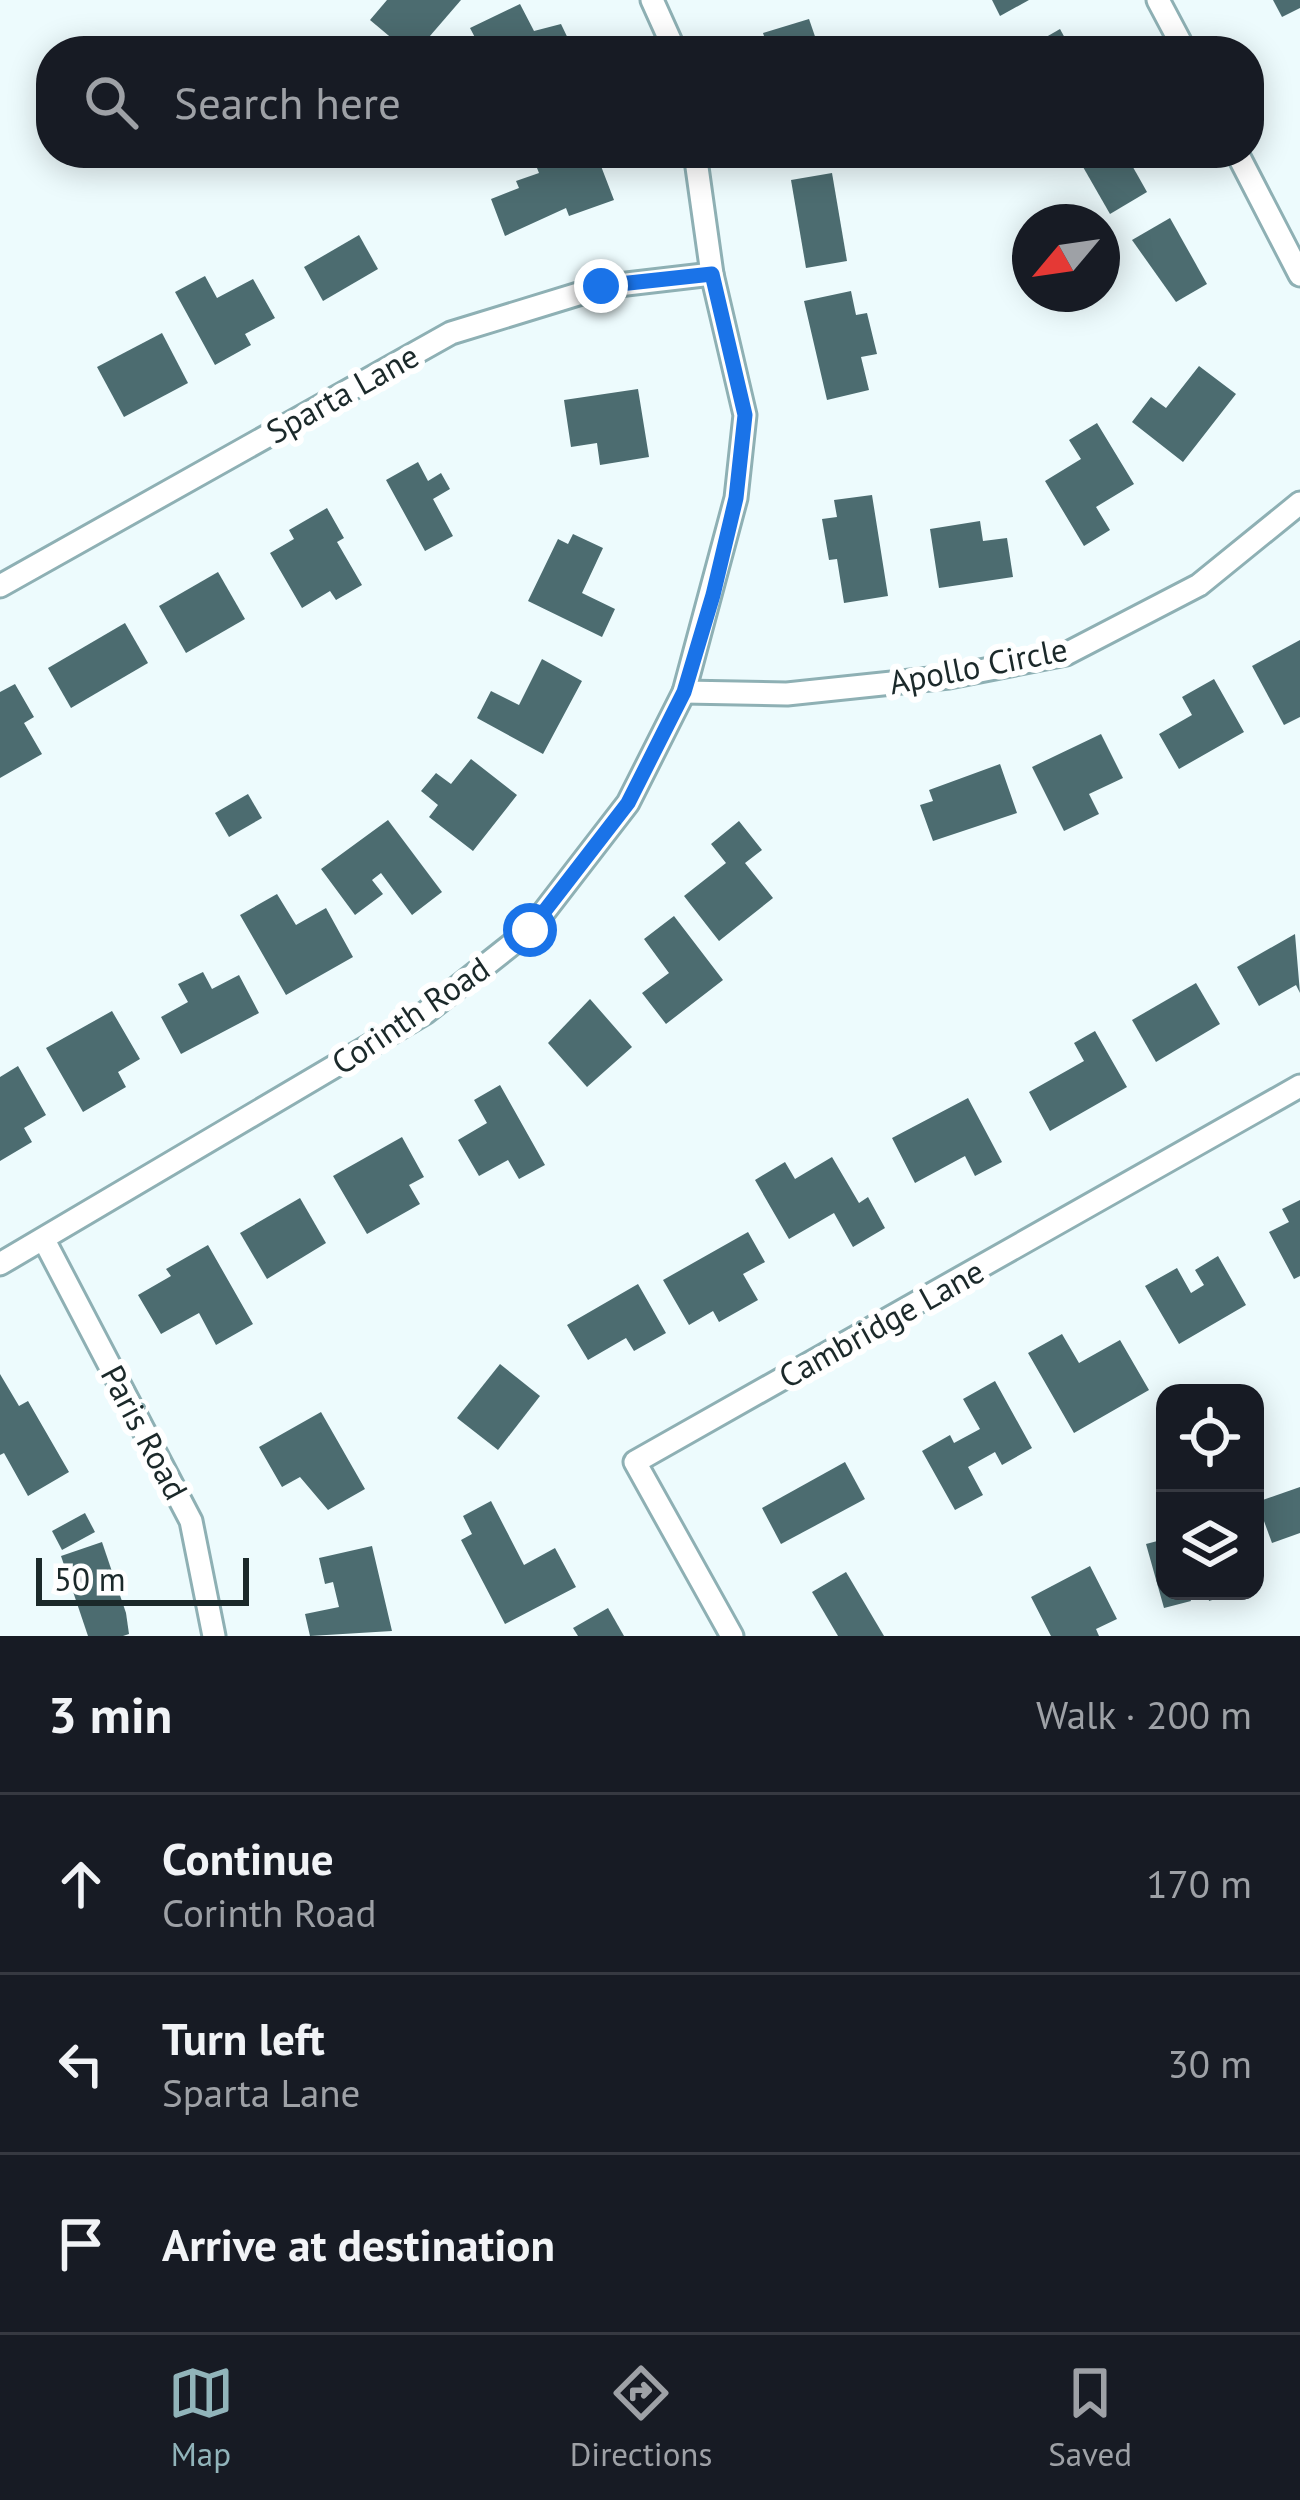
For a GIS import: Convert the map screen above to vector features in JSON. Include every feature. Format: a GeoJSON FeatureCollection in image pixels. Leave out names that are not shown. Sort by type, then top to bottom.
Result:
{"type":"FeatureCollection","features":[{"type":"Feature","properties":{"kind":"street"},"geometry":{"type":"LineString","coordinates":[[652,0],[668,36]]}},
{"type":"Feature","properties":{"kind":"street"},"geometry":{"type":"LineString","coordinates":[[1158,0],[1177,36]]}},
{"type":"Feature","properties":{"kind":"street","name":"Corinth Road"},"geometry":{"type":"LineString","coordinates":[[0,1264],[425,1013],[530,930],[628,803],[684,692],[736,498],[745,415],[712,274],[697,168]]}},
{"type":"Feature","properties":{"kind":"street"},"geometry":{"type":"LineString","coordinates":[[1245,168],[1300,275]]}},
{"type":"Feature","properties":{"kind":"street","name":"Sparta Lane"},"geometry":{"type":"LineString","coordinates":[[0,586],[451,333],[601,286],[712,274]]}},
{"type":"Feature","properties":{"kind":"street","name":"Apollo Circle"},"geometry":{"type":"LineString","coordinates":[[684,692],[788,694],[950,676],[1066,654],[1199,585],[1300,503]]}},
{"type":"Feature","properties":{"kind":"street","name":"Cambridge Lane"},"geometry":{"type":"LineString","coordinates":[[732,1636],[635,1462],[1300,1086]]}},
{"type":"Feature","properties":{"kind":"street","name":"Paris Road"},"geometry":{"type":"LineString","coordinates":[[44,1240],[191,1521],[214,1636]]}},
{"type":"Feature","properties":{"kind":"building"},"geometry":{"type":"Polygon","coordinates":[[[387,0],[461,0],[430,36],[389,36],[370,20],[387,0]]]}},
{"type":"Feature","properties":{"kind":"building"},"geometry":{"type":"Polygon","coordinates":[[[992,0],[1029,0],[1000,16],[992,0]]]}},
{"type":"Feature","properties":{"kind":"building"},"geometry":{"type":"Polygon","coordinates":[[[1273,0],[1300,0],[1300,8],[1282,17],[1273,0]]]}},
{"type":"Feature","properties":{"kind":"building"},"geometry":{"type":"Polygon","coordinates":[[[520,4],[534,31],[561,24],[567,36],[474,36],[470,28],[520,4]]]}},
{"type":"Feature","properties":{"kind":"building"},"geometry":{"type":"Polygon","coordinates":[[[809,19],[815,36],[764,36],[809,19]]]}},
{"type":"Feature","properties":{"kind":"building"},"geometry":{"type":"Polygon","coordinates":[[[537,168],[602,168],[614,200],[569,216],[566,208],[505,236],[491,199],[519,188],[516,181],[539,173],[537,168]]]}},
{"type":"Feature","properties":{"kind":"building"},"geometry":{"type":"Polygon","coordinates":[[[1084,168],[1133,168],[1147,192],[1120,208],[1120,204],[1104,204],[1084,168]]]}},
{"type":"Feature","properties":{"kind":"building"},"geometry":{"type":"Polygon","coordinates":[[[832,173],[847,261],[806,268],[791,180],[832,173]]]}},
{"type":"Feature","properties":{"kind":"building"},"geometry":{"type":"Polygon","coordinates":[[[1170,218],[1207,284],[1176,302],[1132,240],[1170,218]]]}},
{"type":"Feature","properties":{"kind":"building"},"geometry":{"type":"Polygon","coordinates":[[[359,235],[378,269],[323,301],[304,267],[359,235]]]}},
{"type":"Feature","properties":{"kind":"building"},"geometry":{"type":"Polygon","coordinates":[[[205,276],[217,298],[253,279],[275,318],[245,334],[251,345],[215,365],[175,292],[205,276]]]}},
{"type":"Feature","properties":{"kind":"building"},"geometry":{"type":"Polygon","coordinates":[[[851,291],[856,315],[867,313],[877,354],[861,357],[869,390],[827,400],[804,301],[851,291]]]}},
{"type":"Feature","properties":{"kind":"building"},"geometry":{"type":"Polygon","coordinates":[[[162,333],[188,383],[124,417],[97,367],[162,333]]]}},
{"type":"Feature","properties":{"kind":"building"},"geometry":{"type":"Polygon","coordinates":[[[1199,366],[1236,394],[1183,462],[1132,422],[1151,397],[1166,408],[1199,366]]]}},
{"type":"Feature","properties":{"kind":"building"},"geometry":{"type":"Polygon","coordinates":[[[638,389],[649,457],[600,465],[597,443],[571,447],[564,400],[638,389]]]}},
{"type":"Feature","properties":{"kind":"building"},"geometry":{"type":"Polygon","coordinates":[[[1097,423],[1134,484],[1096,507],[1110,530],[1084,546],[1045,481],[1081,459],[1069,440],[1097,423]]]}},
{"type":"Feature","properties":{"kind":"building"},"geometry":{"type":"Polygon","coordinates":[[[418,462],[428,481],[441,473],[450,489],[433,499],[453,536],[425,551],[386,480],[418,462]]]}},
{"type":"Feature","properties":{"kind":"building"},"geometry":{"type":"Polygon","coordinates":[[[872,495],[888,596],[844,603],[837,559],[829,560],[822,519],[837,517],[834,500],[872,495]]]}},
{"type":"Feature","properties":{"kind":"building"},"geometry":{"type":"Polygon","coordinates":[[[327,508],[344,538],[337,542],[362,585],[336,600],[330,591],[302,608],[270,553],[294,539],[289,530],[327,508]]]}},
{"type":"Feature","properties":{"kind":"building"},"geometry":{"type":"Polygon","coordinates":[[[980,521],[983,541],[1007,538],[1013,577],[939,588],[930,529],[980,521]]]}},
{"type":"Feature","properties":{"kind":"building"},"geometry":{"type":"Polygon","coordinates":[[[573,534],[603,548],[582,593],[615,609],[602,637],[528,601],[558,539],[568,544],[573,534]]]}},
{"type":"Feature","properties":{"kind":"building"},"geometry":{"type":"Polygon","coordinates":[[[218,572],[245,619],[186,653],[159,606],[218,572]]]}},
{"type":"Feature","properties":{"kind":"building"},"geometry":{"type":"Polygon","coordinates":[[[125,623],[148,663],[71,708],[48,668],[125,623]]]}},
{"type":"Feature","properties":{"kind":"building"},"geometry":{"type":"Polygon","coordinates":[[[1300,640],[1300,717],[1284,725],[1252,666],[1300,640]]]}},
{"type":"Feature","properties":{"kind":"building"},"geometry":{"type":"Polygon","coordinates":[[[542,659],[582,681],[543,754],[477,718],[491,691],[519,705],[542,659]]]}},
{"type":"Feature","properties":{"kind":"building"},"geometry":{"type":"Polygon","coordinates":[[[1214,679],[1244,732],[1179,769],[1159,734],[1192,715],[1182,697],[1214,679]]]}},
{"type":"Feature","properties":{"kind":"building"},"geometry":{"type":"Polygon","coordinates":[[[15,684],[34,717],[24,723],[42,754],[0,778],[0,692],[15,684]]]}},
{"type":"Feature","properties":{"kind":"building"},"geometry":{"type":"Polygon","coordinates":[[[1101,734],[1123,778],[1089,794],[1099,814],[1064,831],[1032,767],[1101,734]]]}},
{"type":"Feature","properties":{"kind":"building"},"geometry":{"type":"Polygon","coordinates":[[[471,759],[517,795],[473,851],[429,817],[438,805],[421,791],[436,773],[451,784],[471,759]]]}},
{"type":"Feature","properties":{"kind":"building"},"geometry":{"type":"Polygon","coordinates":[[[1000,764],[1017,813],[933,841],[920,805],[933,801],[929,790],[1000,764]]]}},
{"type":"Feature","properties":{"kind":"building"},"geometry":{"type":"Polygon","coordinates":[[[248,794],[262,818],[229,837],[215,813],[248,794]]]}},
{"type":"Feature","properties":{"kind":"building"},"geometry":{"type":"Polygon","coordinates":[[[388,820],[442,892],[412,915],[381,873],[372,880],[383,894],[355,915],[321,869],[388,820]]]}},
{"type":"Feature","properties":{"kind":"building"},"geometry":{"type":"Polygon","coordinates":[[[739,821],[762,850],[745,863],[773,898],[719,941],[684,896],[726,863],[711,844],[739,821]]]}},
{"type":"Feature","properties":{"kind":"building"},"geometry":{"type":"Polygon","coordinates":[[[277,894],[296,925],[326,908],[353,957],[286,995],[240,915],[277,894]]]}},
{"type":"Feature","properties":{"kind":"building"},"geometry":{"type":"Polygon","coordinates":[[[674,916],[723,980],[666,1024],[642,993],[669,973],[644,939],[674,916]]]}},
{"type":"Feature","properties":{"kind":"building"},"geometry":{"type":"Polygon","coordinates":[[[1295,934],[1300,993],[1296,985],[1259,1006],[1237,967],[1295,934]]]}},
{"type":"Feature","properties":{"kind":"building"},"geometry":{"type":"Polygon","coordinates":[[[203,972],[212,989],[239,975],[259,1013],[181,1054],[161,1017],[188,1002],[178,984],[203,972]]]}},
{"type":"Feature","properties":{"kind":"building"},"geometry":{"type":"Polygon","coordinates":[[[1196,983],[1220,1024],[1156,1062],[1132,1020],[1196,983]]]}},
{"type":"Feature","properties":{"kind":"building"},"geometry":{"type":"Polygon","coordinates":[[[590,999],[632,1047],[587,1087],[548,1043],[590,999]]]}},
{"type":"Feature","properties":{"kind":"building"},"geometry":{"type":"Polygon","coordinates":[[[112,1011],[140,1059],[118,1072],[126,1087],[83,1112],[46,1048],[112,1011]]]}},
{"type":"Feature","properties":{"kind":"building"},"geometry":{"type":"Polygon","coordinates":[[[1095,1031],[1127,1087],[1050,1131],[1029,1092],[1084,1061],[1074,1043],[1095,1031]]]}},
{"type":"Feature","properties":{"kind":"building"},"geometry":{"type":"Polygon","coordinates":[[[18,1066],[46,1115],[24,1128],[32,1142],[0,1161],[0,1077],[18,1066]]]}},
{"type":"Feature","properties":{"kind":"building"},"geometry":{"type":"Polygon","coordinates":[[[500,1085],[545,1165],[519,1179],[508,1160],[479,1176],[458,1140],[487,1123],[474,1100],[500,1085]]]}},
{"type":"Feature","properties":{"kind":"building"},"geometry":{"type":"Polygon","coordinates":[[[968,1098],[1002,1162],[975,1176],[965,1156],[915,1183],[892,1138],[968,1098]]]}},
{"type":"Feature","properties":{"kind":"building"},"geometry":{"type":"Polygon","coordinates":[[[402,1137],[424,1177],[409,1185],[420,1204],[367,1234],[333,1176],[402,1137]]]}},
{"type":"Feature","properties":{"kind":"building"},"geometry":{"type":"Polygon","coordinates":[[[832,1157],[859,1203],[868,1197],[885,1228],[853,1247],[834,1213],[789,1239],[755,1180],[785,1162],[795,1179],[832,1157]]]}},
{"type":"Feature","properties":{"kind":"building"},"geometry":{"type":"Polygon","coordinates":[[[300,1198],[326,1243],[267,1279],[240,1233],[300,1198]]]}},
{"type":"Feature","properties":{"kind":"building"},"geometry":{"type":"Polygon","coordinates":[[[1300,1200],[1300,1276],[1294,1279],[1269,1232],[1289,1222],[1282,1209],[1300,1200]]]}},
{"type":"Feature","properties":{"kind":"building"},"geometry":{"type":"Polygon","coordinates":[[[748,1232],[765,1262],[743,1274],[758,1300],[719,1322],[713,1311],[689,1325],[663,1280],[748,1232]]]}},
{"type":"Feature","properties":{"kind":"building"},"geometry":{"type":"Polygon","coordinates":[[[208,1245],[253,1324],[216,1345],[199,1313],[161,1334],[138,1295],[171,1276],[166,1269],[208,1245]]]}},
{"type":"Feature","properties":{"kind":"building"},"geometry":{"type":"Polygon","coordinates":[[[1218,1256],[1246,1305],[1179,1344],[1145,1286],[1177,1268],[1191,1293],[1204,1285],[1195,1270],[1218,1256]]]}},
{"type":"Feature","properties":{"kind":"building"},"geometry":{"type":"Polygon","coordinates":[[[638,1284],[666,1333],[634,1351],[626,1338],[588,1360],[567,1325],[638,1284]]]}},
{"type":"Feature","properties":{"kind":"building"},"geometry":{"type":"Polygon","coordinates":[[[1062,1334],[1079,1363],[1120,1340],[1149,1390],[1074,1433],[1028,1353],[1062,1334]]]}},
{"type":"Feature","properties":{"kind":"building"},"geometry":{"type":"Polygon","coordinates":[[[500,1364],[540,1396],[498,1450],[457,1418],[500,1364]]]}},
{"type":"Feature","properties":{"kind":"building"},"geometry":{"type":"Polygon","coordinates":[[[0,1374],[19,1406],[28,1401],[69,1472],[28,1496],[4,1453],[0,1455],[0,1374]]]}},
{"type":"Feature","properties":{"kind":"building"},"geometry":{"type":"Polygon","coordinates":[[[995,1381],[1032,1448],[1002,1465],[995,1452],[968,1467],[983,1495],[955,1510],[922,1451],[950,1435],[954,1443],[980,1429],[963,1399],[995,1381]]]}},
{"type":"Feature","properties":{"kind":"building"},"geometry":{"type":"Polygon","coordinates":[[[321,1412],[365,1489],[328,1510],[300,1477],[282,1487],[259,1447],[321,1412]]]}},
{"type":"Feature","properties":{"kind":"building"},"geometry":{"type":"Polygon","coordinates":[[[845,1462],[865,1499],[781,1544],[762,1508],[845,1462]]]}},
{"type":"Feature","properties":{"kind":"building"},"geometry":{"type":"Polygon","coordinates":[[[1300,1487],[1300,1533],[1272,1543],[1264,1521],[1264,1500],[1300,1487]]]}},
{"type":"Feature","properties":{"kind":"building"},"geometry":{"type":"Polygon","coordinates":[[[491,1501],[524,1565],[555,1548],[576,1587],[505,1624],[461,1540],[472,1534],[463,1516],[491,1501]]]}},
{"type":"Feature","properties":{"kind":"building"},"geometry":{"type":"Polygon","coordinates":[[[85,1513],[95,1532],[62,1550],[52,1531],[85,1513]]]}},
{"type":"Feature","properties":{"kind":"building"},"geometry":{"type":"Polygon","coordinates":[[[1156,1541],[1156,1580],[1146,1544],[1156,1541]]]}},
{"type":"Feature","properties":{"kind":"building"},"geometry":{"type":"Polygon","coordinates":[[[102,1542],[126,1613],[129,1634],[123,1636],[88,1636],[61,1556],[102,1542]]]}},
{"type":"Feature","properties":{"kind":"building"},"geometry":{"type":"Polygon","coordinates":[[[372,1546],[392,1631],[310,1636],[305,1614],[339,1607],[333,1582],[325,1584],[319,1558],[372,1546]]]}},
{"type":"Feature","properties":{"kind":"building"},"geometry":{"type":"Polygon","coordinates":[[[1090,1566],[1117,1619],[1096,1629],[1099,1636],[1051,1636],[1031,1597],[1090,1566]]]}},
{"type":"Feature","properties":{"kind":"building"},"geometry":{"type":"Polygon","coordinates":[[[846,1572],[884,1636],[838,1636],[812,1592],[846,1572]]]}},
{"type":"Feature","properties":{"kind":"building"},"geometry":{"type":"Polygon","coordinates":[[[1162,1600],[1191,1601],[1164,1608],[1162,1600]]]}},
{"type":"Feature","properties":{"kind":"building"},"geometry":{"type":"Polygon","coordinates":[[[608,1608],[624,1636],[578,1636],[573,1628],[608,1608]]]}},
{"type":"Feature","properties":{"kind":"route"},"geometry":{"type":"LineString","coordinates":[[530,930],[628,803],[684,692],[736,498],[745,415],[712,274],[601,286]]}}]}
